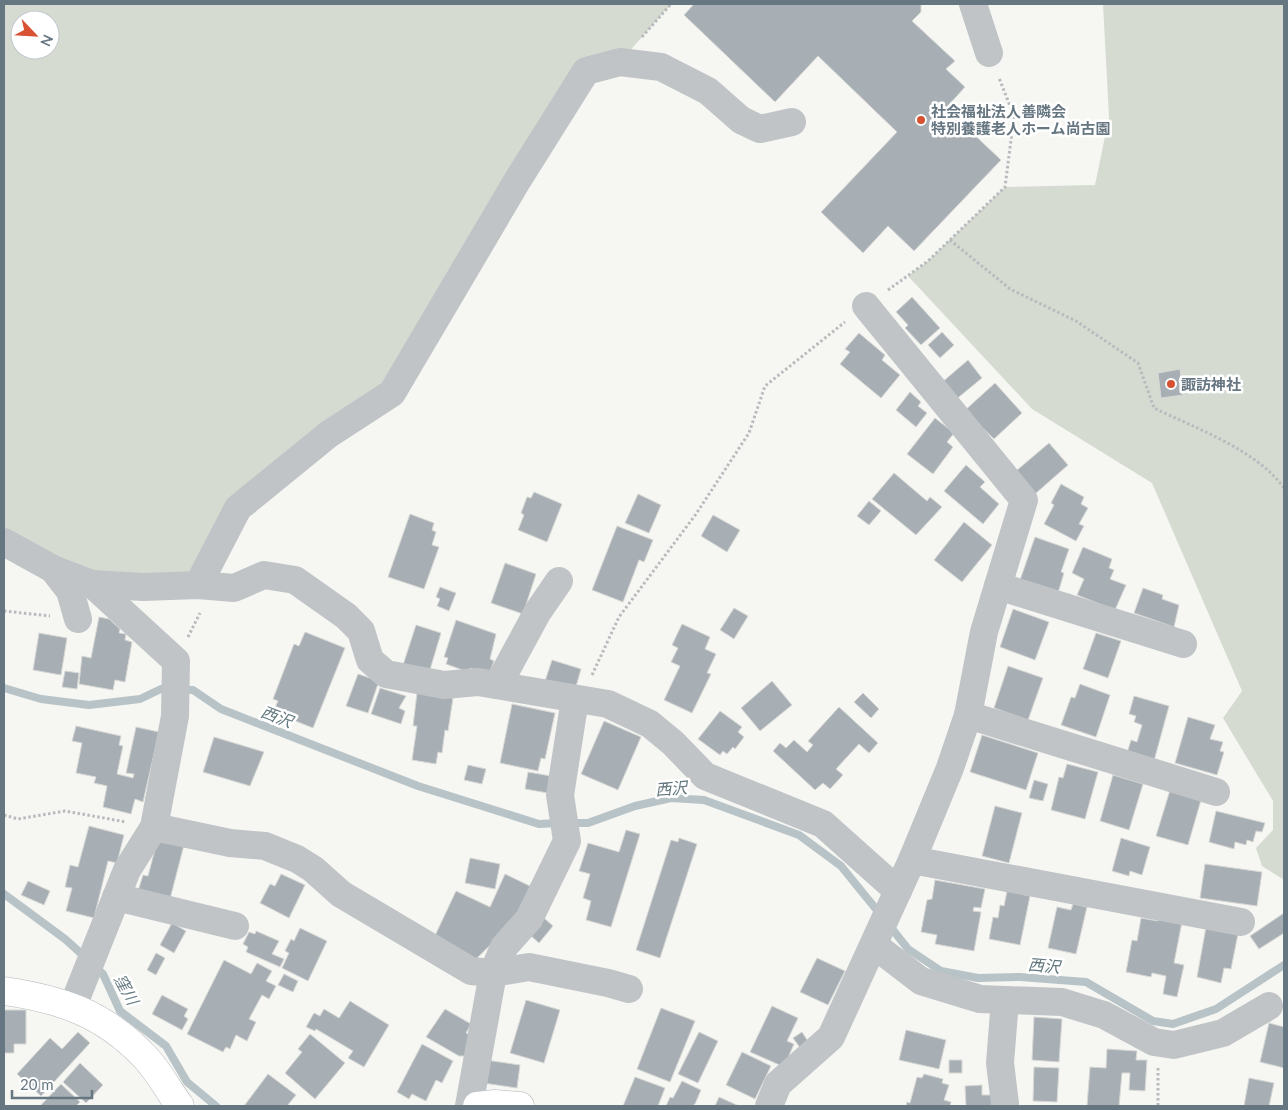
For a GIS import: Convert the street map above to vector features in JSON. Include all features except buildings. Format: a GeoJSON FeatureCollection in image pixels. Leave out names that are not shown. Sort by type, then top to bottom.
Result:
{"type":"FeatureCollection","features":[{"type":"Feature","properties":{"kind":"main road"},"geometry":{"type":"LineString","coordinates":[[4,991],[44,996],[72,1006],[125,1039],[145,1057],[180,1106]]}},
{"type":"Feature","properties":{"kind":"main road"},"geometry":{"type":"LineString","coordinates":[[477,1106],[495,1104],[520,1106]]}},
{"type":"Feature","properties":{"kind":"street"},"geometry":{"type":"LineString","coordinates":[[973,4],[989,53]]}},
{"type":"Feature","properties":{"kind":"street"},"geometry":{"type":"LineString","coordinates":[[206,585],[238,508],[329,434],[392,393],[586,71],[620,62],[660,67],[708,91],[741,120],[760,129],[792,122]]}},
{"type":"Feature","properties":{"kind":"street"},"geometry":{"type":"LineString","coordinates":[[770,1106],[778,1084],[831,1037],[912,860],[950,768],[968,715],[984,632],[1024,500],[866,306]]}},
{"type":"Feature","properties":{"kind":"street"},"geometry":{"type":"LineString","coordinates":[[4,542],[53,569],[92,584],[143,587],[206,585],[234,588],[264,575],[294,580],[346,616],[361,632],[370,660],[386,674],[444,685],[478,682],[608,704],[650,724],[673,743],[705,776],[823,824],[896,897]]}},
{"type":"Feature","properties":{"kind":"street"},"geometry":{"type":"LineString","coordinates":[[53,569],[70,591],[78,620]]}},
{"type":"Feature","properties":{"kind":"street"},"geometry":{"type":"LineString","coordinates":[[498,685],[536,613],[558,581]]}},
{"type":"Feature","properties":{"kind":"street"},"geometry":{"type":"LineString","coordinates":[[72,1006],[127,870],[154,827],[175,716],[176,666],[92,584]]}},
{"type":"Feature","properties":{"kind":"street"},"geometry":{"type":"LineString","coordinates":[[998,586],[1183,644]]}},
{"type":"Feature","properties":{"kind":"street"},"geometry":{"type":"LineString","coordinates":[[469,1106],[493,973],[504,947],[529,919],[567,841],[560,795],[578,700]]}},
{"type":"Feature","properties":{"kind":"street"},"geometry":{"type":"LineString","coordinates":[[968,715],[1216,792]]}},
{"type":"Feature","properties":{"kind":"street"},"geometry":{"type":"LineString","coordinates":[[154,827],[230,843],[265,846],[296,859],[313,869],[341,894],[471,970],[493,973],[529,967],[629,989]]}},
{"type":"Feature","properties":{"kind":"street"},"geometry":{"type":"LineString","coordinates":[[912,860],[1241,922]]}},
{"type":"Feature","properties":{"kind":"street"},"geometry":{"type":"LineString","coordinates":[[116,897],[235,926]]}},
{"type":"Feature","properties":{"kind":"street"},"geometry":{"type":"LineString","coordinates":[[876,942],[921,981],[980,999],[1062,1002],[1104,1014],[1158,1043],[1174,1045],[1223,1033],[1269,1006]]}},
{"type":"Feature","properties":{"kind":"street"},"geometry":{"type":"LineString","coordinates":[[1005,1000],[1000,1063],[1005,1104]]}},
{"type":"Feature","properties":{"kind":"path"},"geometry":{"type":"LineString","coordinates":[[620,62],[671,4]]}},
{"type":"Feature","properties":{"kind":"path"},"geometry":{"type":"LineString","coordinates":[[578,700],[620,617],[696,514],[749,432],[765,386],[866,306],[928,261],[1005,187],[1014,116],[989,53]]}},
{"type":"Feature","properties":{"kind":"path"},"geometry":{"type":"LineString","coordinates":[[950,240],[1010,289],[1076,321],[1138,364],[1154,408],[1238,448],[1279,480],[1284,488]]}},
{"type":"Feature","properties":{"kind":"path"},"geometry":{"type":"LineString","coordinates":[[176,666],[206,585]]}},
{"type":"Feature","properties":{"kind":"path"},"geometry":{"type":"LineString","coordinates":[[4,611],[78,620]]}},
{"type":"Feature","properties":{"kind":"path"},"geometry":{"type":"LineString","coordinates":[[4,815],[18,819],[65,812],[154,827]]}},
{"type":"Feature","properties":{"kind":"path"},"geometry":{"type":"LineString","coordinates":[[1158,1043],[1158,1106]]}},
{"type":"Feature","properties":{"kind":"shaded area"},"geometry":{"type":"Polygon","coordinates":[[[4,4],[671,4],[620,62],[586,71],[392,393],[238,508],[198,585],[143,587],[4,542],[4,4]]]}},
{"type":"Feature","properties":{"kind":"shaded area"},"geometry":{"type":"Polygon","coordinates":[[[1103,4],[1284,4],[1284,880],[1262,866],[1256,848],[1273,830],[1273,801],[1223,718],[1242,691],[1152,483],[1032,409],[908,276],[928,261],[1005,187],[1095,185],[1109,117],[1103,4]]]}},
{"type":"Feature","properties":{"kind":"waterway","name":"西沢"},"geometry":{"type":"LineString","coordinates":[[4,688],[41,699],[89,705],[140,699],[161,689],[193,690],[221,709],[418,786],[539,824],[559,823]]}},
{"type":"Feature","properties":{"kind":"waterway","name":"西沢"},"geometry":{"type":"LineString","coordinates":[[570,823],[588,823],[635,806],[671,798],[704,800],[799,835],[841,866],[880,914]]}},
{"type":"Feature","properties":{"kind":"waterway","name":"窪川"},"geometry":{"type":"LineString","coordinates":[[4,894],[65,939],[86,958]]}},
{"type":"Feature","properties":{"kind":"waterway","name":"西沢"},"geometry":{"type":"LineString","coordinates":[[889,925],[908,949],[941,971],[978,978],[1020,977],[1086,982],[1153,1021],[1173,1024],[1216,1009],[1284,965]]}},
{"type":"Feature","properties":{"kind":"waterway","name":"窪川"},"geometry":{"type":"LineString","coordinates":[[94,966],[103,974],[120,1011],[166,1046],[187,1082],[216,1106]]}},
{"type":"Feature","properties":{"kind":"place","name":"社会福祉法人善隣会 特別養護老人ホーム尚古園"},"geometry":{"type":"Point","coordinates":[921,120]}},
{"type":"Feature","properties":{"kind":"place","name":"諏訪神社"},"geometry":{"type":"Point","coordinates":[1171,384]}}]}
